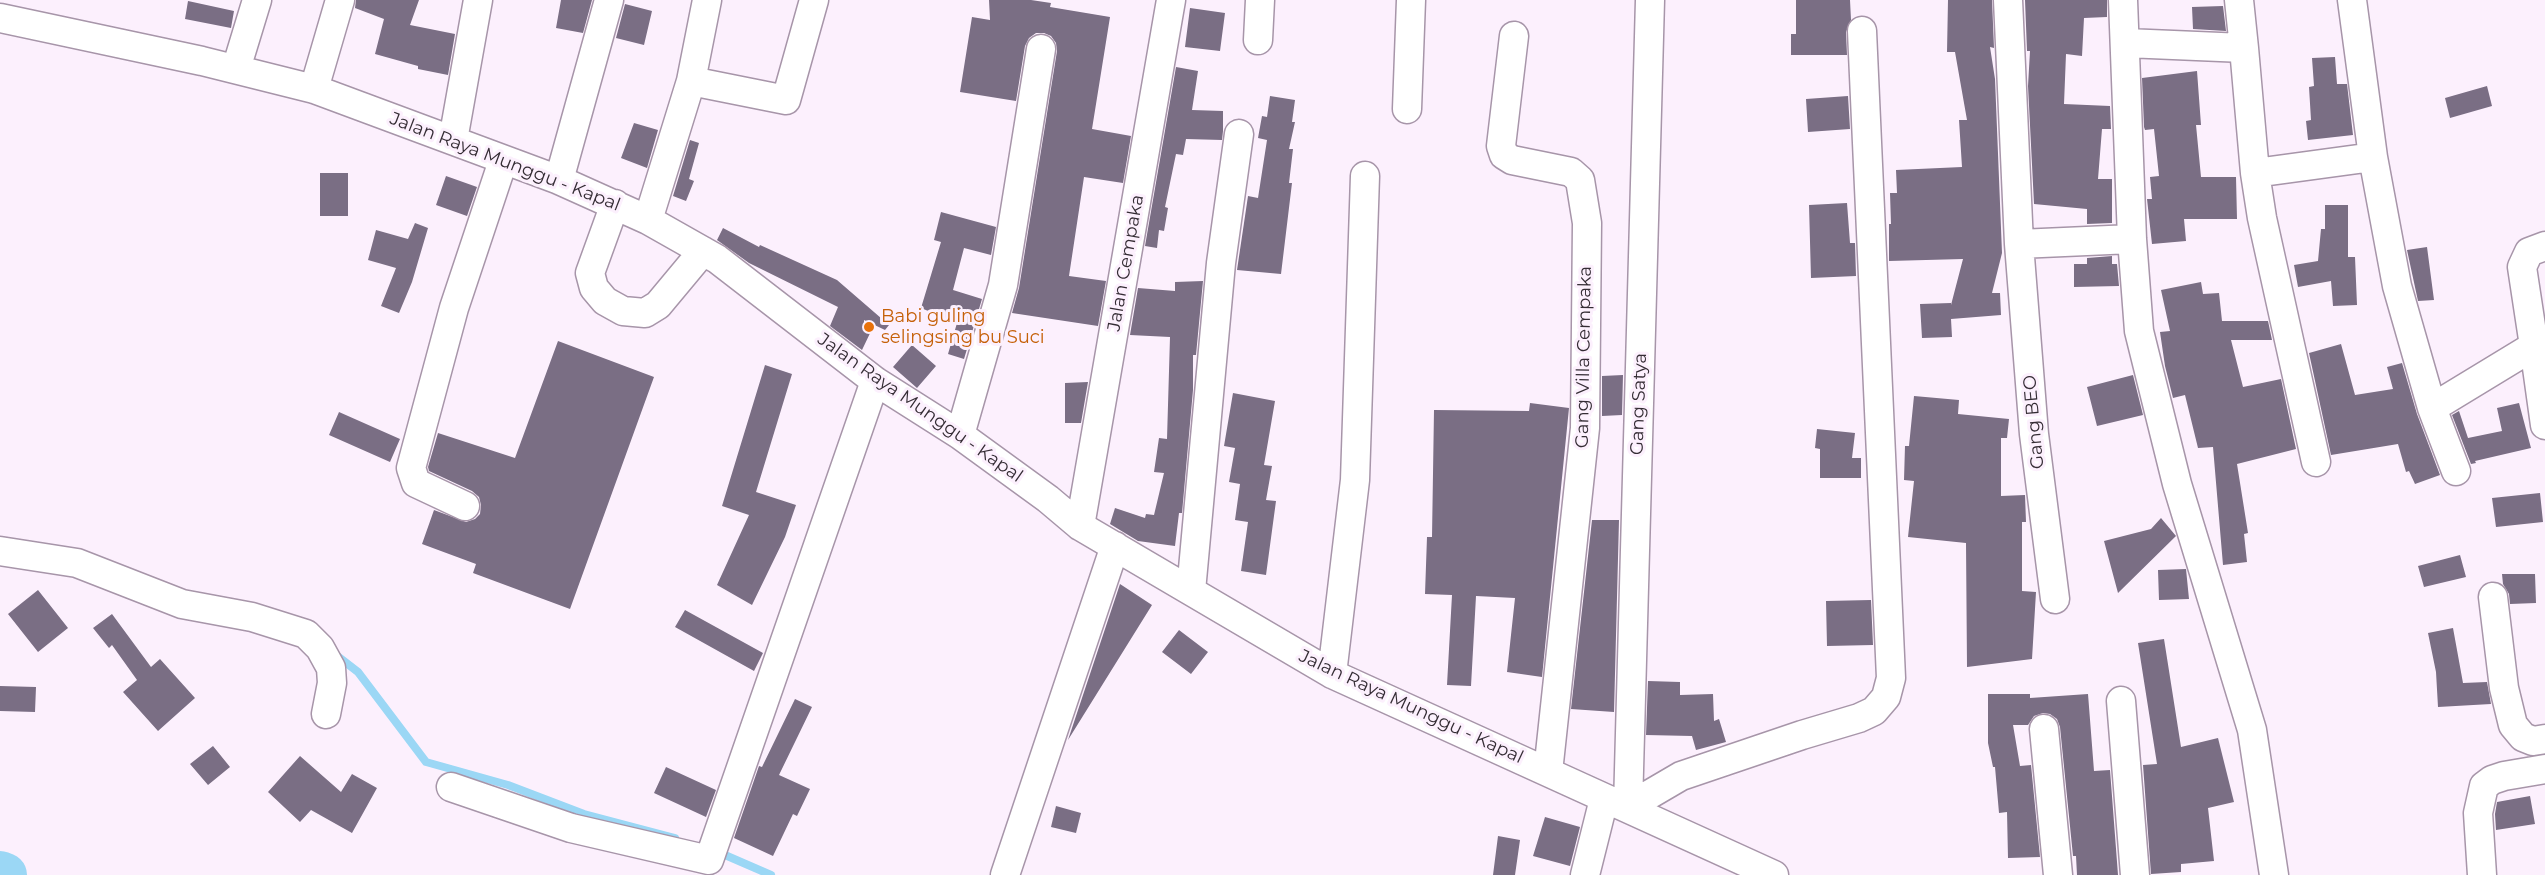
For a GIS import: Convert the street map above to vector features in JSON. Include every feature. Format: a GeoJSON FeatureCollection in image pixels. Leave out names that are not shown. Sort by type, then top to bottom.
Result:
{"type":"FeatureCollection","features":[{"type":"Feature","properties":{"kind":"street"},"geometry":{"type":"LineString","coordinates":[[236,69],[257,0]]}},
{"type":"Feature","properties":{"kind":"street"},"geometry":{"type":"LineString","coordinates":[[314,89],[340,0]]}},
{"type":"Feature","properties":{"kind":"street"},"geometry":{"type":"LineString","coordinates":[[453,140],[478,0]]}},
{"type":"Feature","properties":{"kind":"street"},"geometry":{"type":"LineString","coordinates":[[559,180],[609,0]]}},
{"type":"Feature","properties":{"kind":"street"},"geometry":{"type":"LineString","coordinates":[[648,219],[691,81],[707,0]]}},
{"type":"Feature","properties":{"kind":"street"},"geometry":{"type":"LineString","coordinates":[[691,81],[786,100],[814,0]]}},
{"type":"Feature","properties":{"kind":"street","name":"Jalan Cempaka"},"geometry":{"type":"LineString","coordinates":[[1080,526],[1171,0]]}},
{"type":"Feature","properties":{"kind":"street"},"geometry":{"type":"LineString","coordinates":[[1258,40],[1260,0]]}},
{"type":"Feature","properties":{"kind":"street"},"geometry":{"type":"LineString","coordinates":[[1407,109],[1411,0]]}},
{"type":"Feature","properties":{"kind":"street","name":"Gang Satya"},"geometry":{"type":"LineString","coordinates":[[1585,875],[1616,803],[1650,0]]}},
{"type":"Feature","properties":{"kind":"street","name":"Gang BEO"},"geometry":{"type":"LineString","coordinates":[[2008,0],[2019,244],[2034,434],[2055,599]]}},
{"type":"Feature","properties":{"kind":"street"},"geometry":{"type":"LineString","coordinates":[[2123,0],[2132,239],[2139,331],[2177,484],[2252,729],[2274,875]]}},
{"type":"Feature","properties":{"kind":"street"},"geometry":{"type":"LineString","coordinates":[[2239,0],[2255,173],[2262,218],[2316,462]]}},
{"type":"Feature","properties":{"kind":"street"},"geometry":{"type":"LineString","coordinates":[[2352,0],[2373,157],[2397,286],[2432,408],[2456,471]]}},
{"type":"Feature","properties":{"kind":"street","name":"Jalan Raya Munggu - Kapal"},"geometry":{"type":"LineString","coordinates":[[0,18],[236,69],[314,89],[559,180],[648,219],[717,259],[875,381],[960,435],[1048,499],[1080,526],[1332,674],[1774,875]]}},
{"type":"Feature","properties":{"kind":"street"},"geometry":{"type":"LineString","coordinates":[[1616,803],[1681,776],[1859,718],[1874,711],[1886,697],[1892,678],[1862,31]]}},
{"type":"Feature","properties":{"kind":"street","name":"Gang Villa Cempaka"},"geometry":{"type":"LineString","coordinates":[[1514,36],[1501,146],[1504,155],[1512,160],[1571,172],[1580,180],[1587,223],[1585,428],[1548,772]]}},
{"type":"Feature","properties":{"kind":"street"},"geometry":{"type":"LineString","coordinates":[[2126,43],[2244,48]]}},
{"type":"Feature","properties":{"kind":"street"},"geometry":{"type":"LineString","coordinates":[[960,435],[1003,285],[1041,49]]}},
{"type":"Feature","properties":{"kind":"street"},"geometry":{"type":"LineString","coordinates":[[1191,591],[1221,263],[1239,134]]}},
{"type":"Feature","properties":{"kind":"street"},"geometry":{"type":"LineString","coordinates":[[2255,173],[2373,157]]}},
{"type":"Feature","properties":{"kind":"street"},"geometry":{"type":"LineString","coordinates":[[465,506],[416,483],[411,468],[454,308],[503,161]]}},
{"type":"Feature","properties":{"kind":"street"},"geometry":{"type":"LineString","coordinates":[[1332,674],[1355,480],[1365,176]]}},
{"type":"Feature","properties":{"kind":"street"},"geometry":{"type":"LineString","coordinates":[[615,204],[590,273],[594,288],[605,301],[622,311],[645,313],[658,305],[703,251]]}},
{"type":"Feature","properties":{"kind":"street"},"geometry":{"type":"LineString","coordinates":[[2019,244],[2132,239]]}},
{"type":"Feature","properties":{"kind":"street"},"geometry":{"type":"LineString","coordinates":[[2545,246],[2529,252],[2522,267],[2545,425]]}},
{"type":"Feature","properties":{"kind":"street"},"geometry":{"type":"LineString","coordinates":[[2432,408],[2534,346]]}},
{"type":"Feature","properties":{"kind":"street"},"geometry":{"type":"LineString","coordinates":[[451,787],[571,828],[709,860],[875,381]]}},
{"type":"Feature","properties":{"kind":"street"},"geometry":{"type":"LineString","coordinates":[[1005,875],[1116,546]]}},
{"type":"Feature","properties":{"kind":"street"},"geometry":{"type":"LineString","coordinates":[[0,551],[77,563],[182,604],[252,617],[306,634],[320,648],[331,668],[332,683],[326,714]]}},
{"type":"Feature","properties":{"kind":"street"},"geometry":{"type":"LineString","coordinates":[[2493,597],[2504,688],[2512,725],[2523,737],[2533,741],[2545,739]]}},
{"type":"Feature","properties":{"kind":"street"},"geometry":{"type":"LineString","coordinates":[[2121,701],[2135,875]]}},
{"type":"Feature","properties":{"kind":"street"},"geometry":{"type":"LineString","coordinates":[[2044,729],[2058,875]]}},
{"type":"Feature","properties":{"kind":"street"},"geometry":{"type":"LineString","coordinates":[[2482,875],[2478,813],[2484,786],[2504,776],[2545,769]]}},
{"type":"Feature","properties":{"kind":"building"},"geometry":{"type":"Polygon","coordinates":[[[356,0],[419,0],[410,25],[455,34],[448,75],[418,69],[418,66],[375,54],[384,19],[355,8],[356,0]]]}},
{"type":"Feature","properties":{"kind":"building"},"geometry":{"type":"Polygon","coordinates":[[[561,0],[592,0],[583,33],[556,28],[561,0]]]}},
{"type":"Feature","properties":{"kind":"building"},"geometry":{"type":"Polygon","coordinates":[[[989,0],[1031,0],[1051,3],[1050,7],[1110,17],[1092,129],[1131,136],[1123,183],[1084,177],[1069,276],[1106,281],[1098,326],[1012,313],[1019,288],[1057,51],[1056,43],[1051,36],[1036,33],[1029,38],[1025,46],[1016,101],[960,92],[972,17],[990,20],[989,0]]]}},
{"type":"Feature","properties":{"kind":"building"},"geometry":{"type":"Polygon","coordinates":[[[1796,0],[1850,0],[1851,20],[1846,32],[1847,55],[1791,55],[1791,34],[1796,34],[1796,0]]]}},
{"type":"Feature","properties":{"kind":"building"},"geometry":{"type":"Polygon","coordinates":[[[1948,0],[1992,0],[1994,48],[1990,47],[1995,79],[2002,253],[1992,293],[2000,293],[2001,315],[1951,319],[1952,337],[1922,338],[1920,304],[1951,303],[1951,305],[1963,259],[1889,261],[1890,193],[1897,193],[1896,170],[1962,167],[1959,120],[1967,120],[1955,52],[1947,52],[1948,0]]]}},
{"type":"Feature","properties":{"kind":"building"},"geometry":{"type":"Polygon","coordinates":[[[2025,0],[2107,0],[2107,17],[2084,18],[2082,56],[2066,54],[2064,104],[2110,106],[2111,129],[2102,129],[2098,179],[2112,179],[2112,223],[2087,224],[2087,209],[2034,204],[2028,86],[2030,51],[2027,51],[2025,0]]]}},
{"type":"Feature","properties":{"kind":"building"},"geometry":{"type":"Polygon","coordinates":[[[188,1],[234,11],[231,28],[185,19],[188,1]]]}},
{"type":"Feature","properties":{"kind":"building"},"geometry":{"type":"Polygon","coordinates":[[[625,4],[652,11],[644,45],[616,38],[625,4]]]}},
{"type":"Feature","properties":{"kind":"building"},"geometry":{"type":"Polygon","coordinates":[[[2223,6],[2226,31],[2193,29],[2192,7],[2223,6]]]}},
{"type":"Feature","properties":{"kind":"building"},"geometry":{"type":"Polygon","coordinates":[[[1190,8],[1225,13],[1220,51],[1185,47],[1190,8]]]}},
{"type":"Feature","properties":{"kind":"building"},"geometry":{"type":"Polygon","coordinates":[[[2335,57],[2337,84],[2347,84],[2353,135],[2308,140],[2306,121],[2311,120],[2309,87],[2314,86],[2312,58],[2335,57]]]}},
{"type":"Feature","properties":{"kind":"building"},"geometry":{"type":"Polygon","coordinates":[[[1176,67],[1198,71],[1192,110],[1223,111],[1223,131],[1222,140],[1186,139],[1183,155],[1176,154],[1165,207],[1168,208],[1164,231],[1159,230],[1157,248],[1145,246],[1176,67]]]}},
{"type":"Feature","properties":{"kind":"building"},"geometry":{"type":"Polygon","coordinates":[[[2197,71],[2201,125],[2196,125],[2201,177],[2236,177],[2237,219],[2184,219],[2186,241],[2152,244],[2147,199],[2152,199],[2150,177],[2159,176],[2154,129],[2145,130],[2144,127],[2142,78],[2197,71]]]}},
{"type":"Feature","properties":{"kind":"building"},"geometry":{"type":"Polygon","coordinates":[[[2487,86],[2492,106],[2450,118],[2445,98],[2487,86]]]}},
{"type":"Feature","properties":{"kind":"building"},"geometry":{"type":"Polygon","coordinates":[[[1270,96],[1295,100],[1292,122],[1295,122],[1289,149],[1293,149],[1289,183],[1292,183],[1281,274],[1237,270],[1248,196],[1258,198],[1267,140],[1258,138],[1262,116],[1267,117],[1270,96]]]}},
{"type":"Feature","properties":{"kind":"building"},"geometry":{"type":"Polygon","coordinates":[[[1848,96],[1850,129],[1808,132],[1806,99],[1848,96]]]}},
{"type":"Feature","properties":{"kind":"building"},"geometry":{"type":"Polygon","coordinates":[[[634,123],[658,130],[647,168],[621,158],[634,123]]]}},
{"type":"Feature","properties":{"kind":"building"},"geometry":{"type":"Polygon","coordinates":[[[690,140],[699,143],[689,179],[694,181],[686,201],[673,196],[690,140]]]}},
{"type":"Feature","properties":{"kind":"building"},"geometry":{"type":"Polygon","coordinates":[[[320,173],[348,173],[348,216],[320,216],[320,173]]]}},
{"type":"Feature","properties":{"kind":"building"},"geometry":{"type":"Polygon","coordinates":[[[446,176],[477,187],[467,216],[436,205],[446,176]]]}},
{"type":"Feature","properties":{"kind":"building"},"geometry":{"type":"Polygon","coordinates":[[[1847,203],[1850,243],[1855,243],[1856,276],[1811,278],[1809,205],[1847,203]]]}},
{"type":"Feature","properties":{"kind":"building"},"geometry":{"type":"Polygon","coordinates":[[[2325,205],[2348,205],[2348,257],[2355,257],[2357,305],[2333,306],[2331,281],[2298,287],[2294,265],[2318,261],[2321,229],[2325,229],[2325,205]]]}},
{"type":"Feature","properties":{"kind":"building"},"geometry":{"type":"Polygon","coordinates":[[[941,212],[996,227],[991,255],[964,248],[953,290],[982,299],[964,359],[948,354],[957,323],[921,308],[941,242],[934,240],[941,212]]]}},
{"type":"Feature","properties":{"kind":"building"},"geometry":{"type":"Polygon","coordinates":[[[415,223],[428,228],[412,282],[399,313],[381,306],[396,268],[368,260],[376,230],[408,239],[415,223]]]}},
{"type":"Feature","properties":{"kind":"building"},"geometry":{"type":"Polygon","coordinates":[[[723,228],[759,247],[760,245],[837,280],[889,325],[885,330],[864,320],[864,323],[873,327],[862,350],[830,326],[838,307],[749,263],[717,240],[723,228]]]}},
{"type":"Feature","properties":{"kind":"building"},"geometry":{"type":"Polygon","coordinates":[[[2427,247],[2434,300],[2418,301],[2407,250],[2427,247]]]}},
{"type":"Feature","properties":{"kind":"building"},"geometry":{"type":"Polygon","coordinates":[[[2112,256],[2112,264],[2117,264],[2119,286],[2074,287],[2074,264],[2087,264],[2087,258],[2112,256]]]}},
{"type":"Feature","properties":{"kind":"building"},"geometry":{"type":"Polygon","coordinates":[[[1203,281],[1196,355],[1193,355],[1193,390],[1182,513],[1179,513],[1175,546],[1138,541],[1110,524],[1115,508],[1145,518],[1146,514],[1154,515],[1164,473],[1154,472],[1159,438],[1167,439],[1170,337],[1130,335],[1138,288],[1175,291],[1175,282],[1203,281]]]}},
{"type":"Feature","properties":{"kind":"building"},"geometry":{"type":"Polygon","coordinates":[[[2201,282],[2203,294],[2219,293],[2222,321],[2268,321],[2272,340],[2231,340],[2243,387],[2281,379],[2296,449],[2237,464],[2248,533],[2244,534],[2247,562],[2223,565],[2213,447],[2198,448],[2185,395],[2173,398],[2160,332],[2170,331],[2161,290],[2201,282]]]}},
{"type":"Feature","properties":{"kind":"building"},"geometry":{"type":"Polygon","coordinates":[[[558,341],[654,377],[570,609],[473,573],[476,564],[422,544],[434,510],[466,522],[475,519],[480,514],[479,497],[472,491],[429,471],[428,467],[438,433],[515,458],[558,341]]]}},
{"type":"Feature","properties":{"kind":"building"},"geometry":{"type":"Polygon","coordinates":[[[2341,344],[2355,395],[2393,389],[2387,367],[2402,363],[2417,414],[2440,475],[2415,484],[2409,471],[2406,472],[2398,444],[2331,455],[2309,353],[2341,344]]]}},
{"type":"Feature","properties":{"kind":"building"},"geometry":{"type":"Polygon","coordinates":[[[912,345],[936,366],[917,388],[893,367],[912,345]]]}},
{"type":"Feature","properties":{"kind":"building"},"geometry":{"type":"Polygon","coordinates":[[[765,365],[792,374],[756,492],[796,505],[785,537],[752,605],[717,585],[749,515],[722,506],[765,365]]]}},
{"type":"Feature","properties":{"kind":"building"},"geometry":{"type":"Polygon","coordinates":[[[1623,375],[1622,415],[1602,416],[1602,376],[1623,375]]]}},
{"type":"Feature","properties":{"kind":"building"},"geometry":{"type":"Polygon","coordinates":[[[2133,375],[2143,415],[2097,426],[2087,387],[2133,375]]]}},
{"type":"Feature","properties":{"kind":"building"},"geometry":{"type":"Polygon","coordinates":[[[1088,382],[1081,423],[1065,423],[1065,383],[1088,382]]]}},
{"type":"Feature","properties":{"kind":"building"},"geometry":{"type":"Polygon","coordinates":[[[1233,393],[1275,401],[1264,465],[1272,466],[1266,500],[1276,501],[1266,575],[1241,571],[1248,522],[1235,520],[1240,484],[1229,482],[1235,448],[1224,446],[1233,393]]]}},
{"type":"Feature","properties":{"kind":"building"},"geometry":{"type":"Polygon","coordinates":[[[1914,396],[1959,400],[1958,414],[2009,419],[2007,438],[2001,438],[2001,496],[2025,495],[2026,522],[2022,522],[2022,591],[2036,592],[2032,659],[1967,667],[1966,543],[1908,537],[1914,481],[1904,480],[1905,446],[1909,446],[1914,396]]]}},
{"type":"Feature","properties":{"kind":"building"},"geometry":{"type":"Polygon","coordinates":[[[1530,403],[1569,408],[1542,677],[1507,672],[1515,598],[1476,596],[1471,686],[1447,685],[1452,595],[1425,594],[1427,537],[1432,537],[1434,410],[1529,411],[1530,403]]]}},
{"type":"Feature","properties":{"kind":"building"},"geometry":{"type":"Polygon","coordinates":[[[2519,403],[2531,448],[2475,461],[2476,463],[2471,464],[2452,415],[2459,411],[2468,438],[2502,431],[2497,408],[2519,403]]]}},
{"type":"Feature","properties":{"kind":"building"},"geometry":{"type":"Polygon","coordinates":[[[339,412],[400,439],[390,462],[329,435],[339,412]]]}},
{"type":"Feature","properties":{"kind":"building"},"geometry":{"type":"Polygon","coordinates":[[[1817,429],[1855,433],[1852,458],[1861,458],[1861,478],[1820,478],[1820,449],[1815,448],[1817,429]]]}},
{"type":"Feature","properties":{"kind":"building"},"geometry":{"type":"Polygon","coordinates":[[[2540,493],[2543,522],[2496,527],[2492,498],[2540,493]]]}},
{"type":"Feature","properties":{"kind":"building"},"geometry":{"type":"Polygon","coordinates":[[[2161,518],[2176,536],[2118,593],[2104,541],[2151,529],[2161,518]]]}},
{"type":"Feature","properties":{"kind":"building"},"geometry":{"type":"Polygon","coordinates":[[[1592,520],[1619,520],[1614,712],[1571,709],[1592,520]]]}},
{"type":"Feature","properties":{"kind":"building"},"geometry":{"type":"Polygon","coordinates":[[[2460,555],[2466,577],[2424,587],[2418,566],[2460,555]]]}},
{"type":"Feature","properties":{"kind":"building"},"geometry":{"type":"Polygon","coordinates":[[[2186,569],[2189,599],[2159,600],[2158,570],[2186,569]]]}},
{"type":"Feature","properties":{"kind":"building"},"geometry":{"type":"Polygon","coordinates":[[[2502,574],[2535,574],[2536,603],[2510,604],[2502,574]]]}},
{"type":"Feature","properties":{"kind":"building"},"geometry":{"type":"Polygon","coordinates":[[[1120,584],[1152,605],[1068,740],[1120,584]]]}},
{"type":"Feature","properties":{"kind":"building"},"geometry":{"type":"Polygon","coordinates":[[[38,590],[68,628],[38,652],[8,614],[38,590]]]}},
{"type":"Feature","properties":{"kind":"building"},"geometry":{"type":"Polygon","coordinates":[[[1871,600],[1873,645],[1827,646],[1826,601],[1871,600]]]}},
{"type":"Feature","properties":{"kind":"building"},"geometry":{"type":"Polygon","coordinates":[[[685,610],[763,653],[754,671],[675,627],[685,610]]]}},
{"type":"Feature","properties":{"kind":"building"},"geometry":{"type":"Polygon","coordinates":[[[112,614],[151,667],[160,659],[195,698],[158,731],[123,692],[137,680],[112,645],[109,648],[93,628],[112,614]]]}},
{"type":"Feature","properties":{"kind":"building"},"geometry":{"type":"Polygon","coordinates":[[[2453,628],[2463,683],[2487,682],[2491,704],[2438,707],[2436,672],[2428,633],[2453,628]]]}},
{"type":"Feature","properties":{"kind":"building"},"geometry":{"type":"Polygon","coordinates":[[[1179,630],[1208,652],[1191,674],[1162,652],[1179,630]]]}},
{"type":"Feature","properties":{"kind":"building"},"geometry":{"type":"Polygon","coordinates":[[[2164,639],[2181,747],[2218,738],[2234,802],[2208,808],[2214,861],[2181,864],[2181,872],[2151,874],[2143,765],[2157,764],[2138,643],[2164,639]]]}},
{"type":"Feature","properties":{"kind":"building"},"geometry":{"type":"Polygon","coordinates":[[[1648,681],[1680,682],[1680,695],[1713,694],[1714,721],[1719,719],[1726,742],[1696,750],[1692,736],[1646,735],[1648,681]]]}},
{"type":"Feature","properties":{"kind":"building"},"geometry":{"type":"Polygon","coordinates":[[[0,686],[36,687],[35,712],[0,711],[0,686]]]}},
{"type":"Feature","properties":{"kind":"building"},"geometry":{"type":"Polygon","coordinates":[[[1988,694],[2030,694],[2030,698],[2088,694],[2094,771],[2110,770],[2118,875],[2077,875],[2076,856],[2073,856],[2060,727],[2057,719],[2050,714],[2043,713],[2034,716],[2028,725],[2013,725],[2020,766],[2031,765],[2040,857],[2008,858],[2007,812],[1999,813],[1995,767],[1993,767],[1988,743],[1988,694]]]}},
{"type":"Feature","properties":{"kind":"building"},"geometry":{"type":"Polygon","coordinates":[[[795,699],[812,707],[779,775],[810,789],[797,816],[793,814],[773,856],[734,838],[759,766],[762,767],[795,699]]]}},
{"type":"Feature","properties":{"kind":"building"},"geometry":{"type":"Polygon","coordinates":[[[213,746],[230,767],[208,785],[190,764],[213,746]]]}},
{"type":"Feature","properties":{"kind":"building"},"geometry":{"type":"Polygon","coordinates":[[[300,756],[341,792],[352,774],[377,788],[352,833],[311,810],[300,822],[268,792],[300,756]]]}},
{"type":"Feature","properties":{"kind":"building"},"geometry":{"type":"Polygon","coordinates":[[[666,767],[716,790],[706,817],[654,793],[666,767]]]}},
{"type":"Feature","properties":{"kind":"building"},"geometry":{"type":"Polygon","coordinates":[[[2530,796],[2535,824],[2496,830],[2497,802],[2530,796]]]}},
{"type":"Feature","properties":{"kind":"building"},"geometry":{"type":"Polygon","coordinates":[[[1056,806],[1081,813],[1076,833],[1051,827],[1056,806]]]}},
{"type":"Feature","properties":{"kind":"building"},"geometry":{"type":"Polygon","coordinates":[[[1545,817],[1580,827],[1570,866],[1533,856],[1545,817]]]}},
{"type":"Feature","properties":{"kind":"building"},"geometry":{"type":"Polygon","coordinates":[[[1498,836],[1520,840],[1515,875],[1493,875],[1498,836]]]}},
{"type":"Feature","properties":{"kind":"waterway"},"geometry":{"type":"LineString","coordinates":[[336,655],[358,672],[426,762],[508,785],[584,814],[675,838]]}},
{"type":"Feature","properties":{"kind":"waterway"},"geometry":{"type":"LineString","coordinates":[[718,852],[771,875]]}},
{"type":"Feature","properties":{"kind":"waterway"},"geometry":{"type":"LineString","coordinates":[[0,873],[5,875]]}},
{"type":"Feature","properties":{"kind":"place","name":"Babi guling selingsing bu Suci"},"geometry":{"type":"Point","coordinates":[869,327]}}]}
